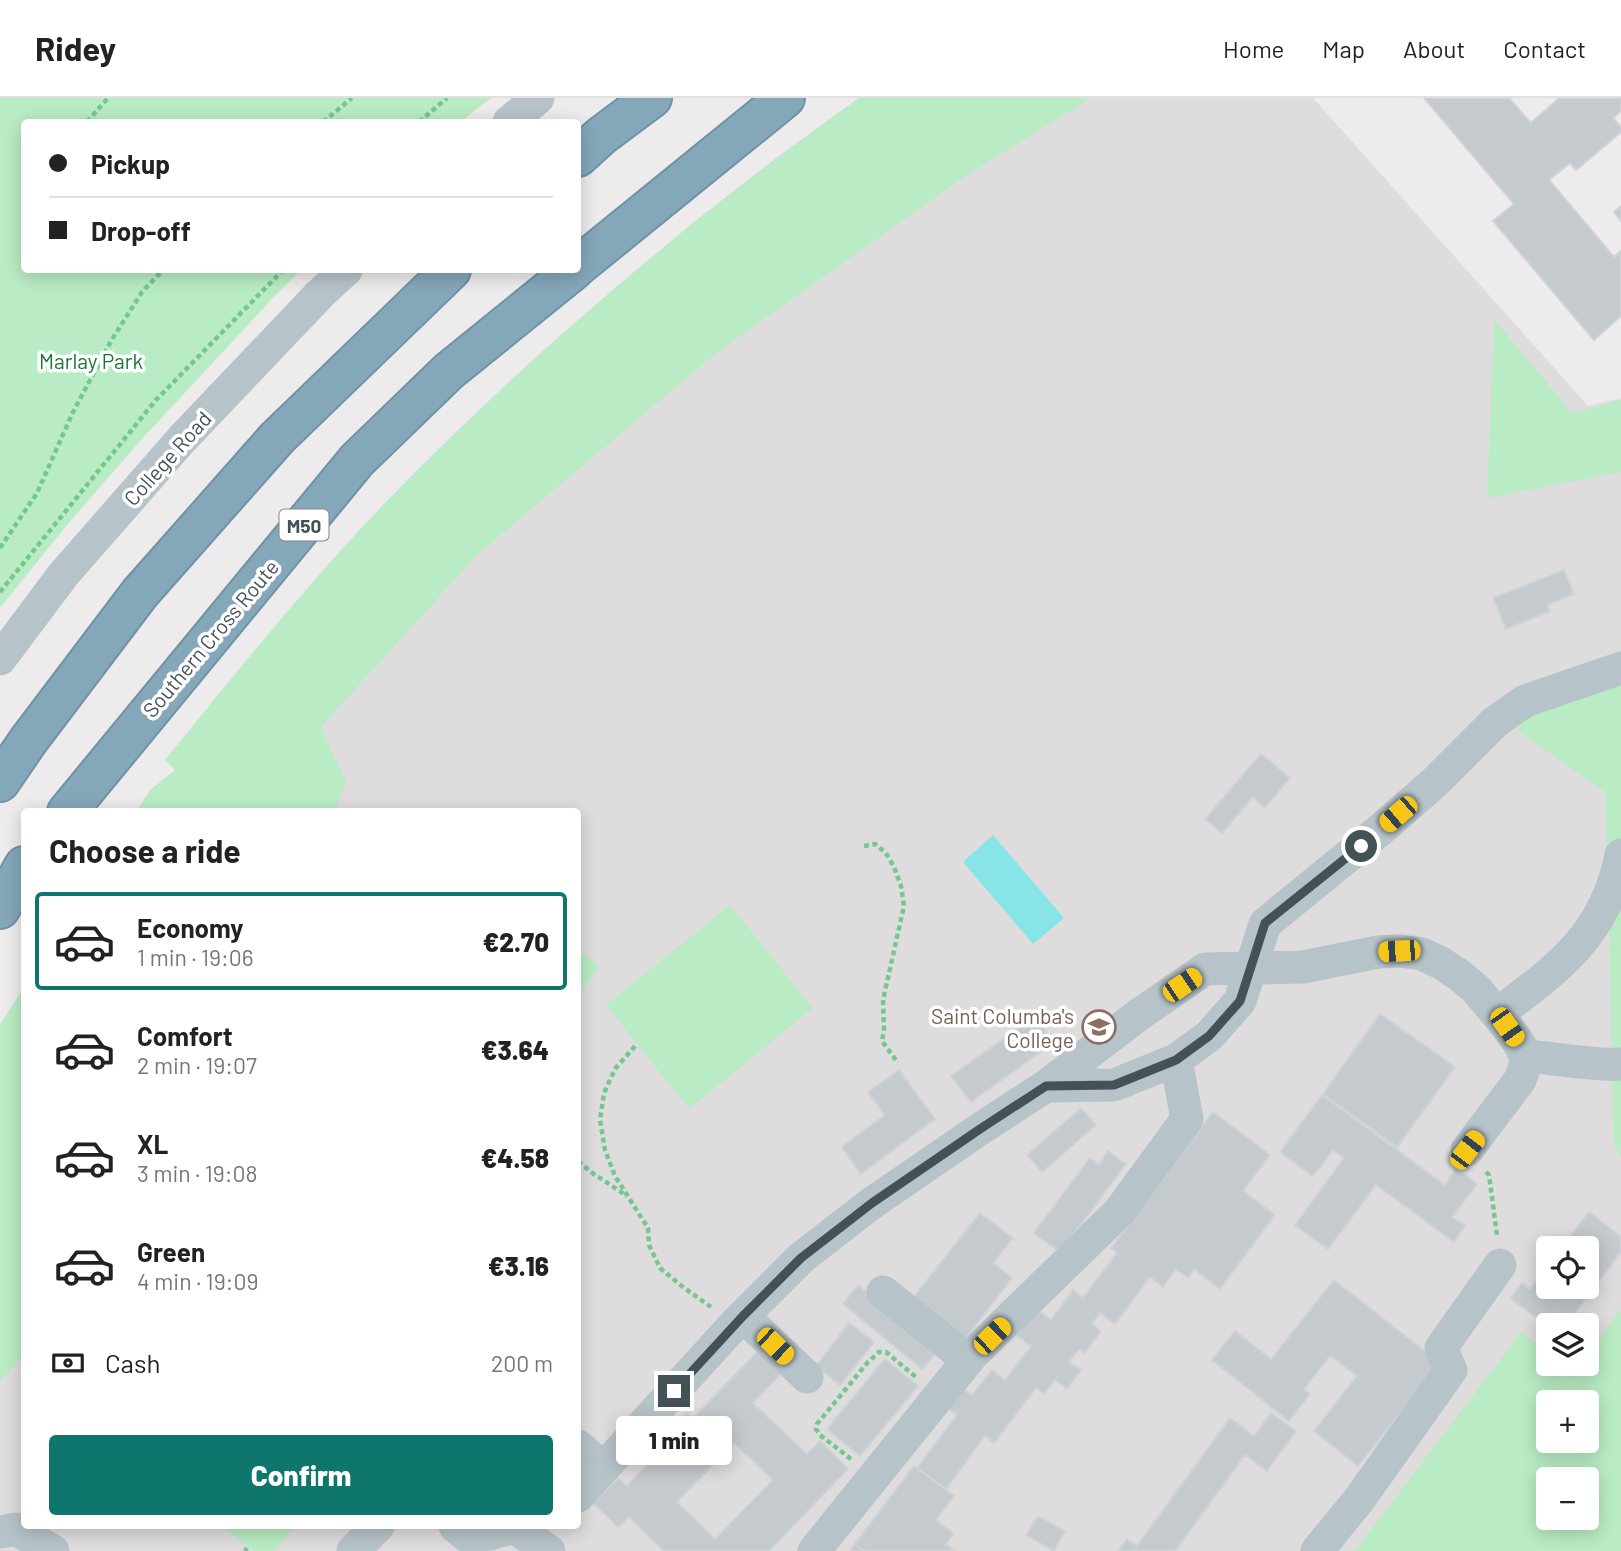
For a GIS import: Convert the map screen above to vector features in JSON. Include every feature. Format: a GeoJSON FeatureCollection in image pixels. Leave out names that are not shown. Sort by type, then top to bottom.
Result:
{"type":"FeatureCollection","features":[{"type":"Feature","properties":{"kind":"highway"},"geometry":{"type":"LineString","coordinates":[[581,154],[652,98]]}},
{"type":"Feature","properties":{"kind":"highway","name":"Southern Cross Route"},"geometry":{"type":"LineString","coordinates":[[581,264],[785,98]]}},
{"type":"Feature","properties":{"kind":"highway"},"geometry":{"type":"LineString","coordinates":[[0,782],[140,593],[276,438],[448,273]]}},
{"type":"Feature","properties":{"kind":"highway","name":"Southern Cross Route"},"geometry":{"type":"LineString","coordinates":[[70,808],[357,460],[449,371],[570,273]]}},
{"type":"Feature","properties":{"kind":"highway"},"geometry":{"type":"LineString","coordinates":[[0,909],[21,871]]}},
{"type":"Feature","properties":{"kind":"street"},"geometry":{"type":"LineString","coordinates":[[513,119],[538,98]]}},
{"type":"Feature","properties":{"kind":"street","name":"College Road"},"geometry":{"type":"LineString","coordinates":[[0,659],[63,575],[182,439],[343,273]]}},
{"type":"Feature","properties":{"kind":"street"},"geometry":{"type":"LineString","coordinates":[[1046,1086],[1114,1085],[1176,1060],[1209,1036],[1240,1001],[1265,923],[1434,783],[1495,722],[1525,701],[1621,667]]}},
{"type":"Feature","properties":{"kind":"street"},"geometry":{"type":"LineString","coordinates":[[1497,1014],[1548,977],[1589,932],[1607,902],[1621,855]]}},
{"type":"Feature","properties":{"kind":"street"},"geometry":{"type":"LineString","coordinates":[[581,1493],[739,1320],[801,1258],[872,1203],[1046,1086],[1097,1045],[1205,969],[1303,967],[1378,952],[1399,951],[1422,954],[1459,975],[1475,988],[1497,1014],[1525,1056],[1525,1067],[1520,1080],[1467,1150]]}},
{"type":"Feature","properties":{"kind":"street"},"geometry":{"type":"LineString","coordinates":[[1525,1056],[1602,1065],[1621,1064]]}},
{"type":"Feature","properties":{"kind":"street"},"geometry":{"type":"LineString","coordinates":[[814,1551],[968,1360],[1119,1212],[1187,1119],[1176,1060]]}},
{"type":"Feature","properties":{"kind":"street"},"geometry":{"type":"LineString","coordinates":[[1318,1551],[1358,1501],[1451,1370],[1441,1348],[1498,1249]]}},
{"type":"Feature","properties":{"kind":"street"},"geometry":{"type":"LineString","coordinates":[[883,1292],[968,1360]]}},
{"type":"Feature","properties":{"kind":"street"},"geometry":{"type":"LineString","coordinates":[[739,1320],[807,1377]]}},
{"type":"Feature","properties":{"kind":"street"},"geometry":{"type":"LineString","coordinates":[[581,1449],[603,1468]]}},
{"type":"Feature","properties":{"kind":"street"},"geometry":{"type":"LineString","coordinates":[[0,1532],[16,1529],[53,1551]]}},
{"type":"Feature","properties":{"kind":"street"},"geometry":{"type":"LineString","coordinates":[[353,1551],[375,1529]]}},
{"type":"Feature","properties":{"kind":"street"},"geometry":{"type":"LineString","coordinates":[[378,1529],[382,1551]]}},
{"type":"Feature","properties":{"kind":"street"},"geometry":{"type":"LineString","coordinates":[[459,1529],[467,1536],[507,1529]]}},
{"type":"Feature","properties":{"kind":"street"},"geometry":{"type":"LineString","coordinates":[[518,1529],[545,1543]]}},
{"type":"Feature","properties":{"kind":"path"},"geometry":{"type":"LineString","coordinates":[[90,119],[108,98]]}},
{"type":"Feature","properties":{"kind":"path"},"geometry":{"type":"LineString","coordinates":[[327,119],[352,98]]}},
{"type":"Feature","properties":{"kind":"path"},"geometry":{"type":"LineString","coordinates":[[422,119],[447,98]]}},
{"type":"Feature","properties":{"kind":"path"},"geometry":{"type":"LineString","coordinates":[[0,548],[37,493],[72,412],[111,341],[142,292],[160,273]]}},
{"type":"Feature","properties":{"kind":"path"},"geometry":{"type":"LineString","coordinates":[[0,592],[156,400],[280,273]]}},
{"type":"Feature","properties":{"kind":"path"},"geometry":{"type":"LineString","coordinates":[[864,846],[875,844],[886,853],[901,886],[904,906],[883,1000],[882,1041],[898,1063]]}},
{"type":"Feature","properties":{"kind":"path"},"geometry":{"type":"LineString","coordinates":[[635,1046],[615,1069],[604,1093],[600,1120],[605,1150],[615,1176],[648,1228],[649,1245],[660,1268],[726,1317],[739,1320]]}},
{"type":"Feature","properties":{"kind":"path"},"geometry":{"type":"LineString","coordinates":[[581,1164],[630,1199]]}},
{"type":"Feature","properties":{"kind":"path"},"geometry":{"type":"LineString","coordinates":[[1489,1175],[1498,1249]]}},
{"type":"Feature","properties":{"kind":"path"},"geometry":{"type":"LineString","coordinates":[[874,1477],[820,1435],[816,1429],[817,1424],[879,1352],[886,1352],[939,1396]]}},
{"type":"Feature","properties":{"kind":"shaded area","name":"Saint Columba's College"},"geometry":{"type":"Polygon","coordinates":[[[859,98],[1313,98],[1588,406],[1621,398],[1621,1551],[0,1551],[0,1279],[21,1247],[21,1529],[581,1529],[581,808],[190,808],[183,776],[165,760],[312,584],[384,504],[535,358],[695,221],[859,98]]]}},
{"type":"Feature","properties":{"kind":"green space","name":"Marlay Park"},"geometry":{"type":"Polygon","coordinates":[[[0,98],[491,98],[464,119],[21,119],[21,273],[298,273],[141,440],[0,608],[0,98]]]}},
{"type":"Feature","properties":{"kind":"green space"},"geometry":{"type":"Polygon","coordinates":[[[859,98],[1091,98],[967,175],[715,354],[478,554],[321,727],[346,782],[336,808],[139,808],[150,790],[175,770],[165,760],[272,629],[385,503],[554,341],[673,240],[859,98]]]}},
{"type":"Feature","properties":{"kind":"green space"},"geometry":{"type":"Polygon","coordinates":[[[1494,319],[1572,413],[1621,400],[1621,472],[1487,498],[1494,319]]]}},
{"type":"Feature","properties":{"kind":"green space"},"geometry":{"type":"Polygon","coordinates":[[[1621,647],[1621,1158],[1613,1139],[1605,792],[1518,731],[1534,695],[1617,673],[1621,647]]]}},
{"type":"Feature","properties":{"kind":"green space"},"geometry":{"type":"Polygon","coordinates":[[[730,905],[813,1008],[689,1109],[606,1005],[730,905]]]}},
{"type":"Feature","properties":{"kind":"green space"},"geometry":{"type":"Polygon","coordinates":[[[581,952],[599,966],[581,992],[581,952]]]}},
{"type":"Feature","properties":{"kind":"green space"},"geometry":{"type":"Polygon","coordinates":[[[21,992],[21,1358],[0,1381],[0,1025],[21,992]]]}},
{"type":"Feature","properties":{"kind":"green space"},"geometry":{"type":"Polygon","coordinates":[[[1621,1309],[1621,1551],[1355,1551],[1521,1332],[1536,1343],[1536,1376],[1599,1376],[1599,1339],[1621,1309]]]}},
{"type":"Feature","properties":{"kind":"green space"},"geometry":{"type":"Polygon","coordinates":[[[226,1529],[292,1529],[274,1551],[253,1551],[226,1529]]]}},
{"type":"Feature","properties":{"kind":"water"},"geometry":{"type":"Polygon","coordinates":[[[993,835],[1064,918],[1033,944],[963,862],[993,835]]]}},
{"type":"Feature","properties":{"kind":"building"},"geometry":{"type":"Polygon","coordinates":[[[1424,98],[1509,98],[1531,123],[1559,98],[1621,98],[1621,111],[1613,118],[1621,127],[1621,132],[1576,170],[1570,163],[1549,180],[1614,257],[1621,251],[1621,316],[1594,340],[1493,221],[1514,204],[1424,98]]]}},
{"type":"Feature","properties":{"kind":"building"},"geometry":{"type":"Polygon","coordinates":[[[1621,206],[1621,221],[1614,212],[1621,206]]]}},
{"type":"Feature","properties":{"kind":"building"},"geometry":{"type":"Polygon","coordinates":[[[1564,570],[1574,594],[1547,605],[1550,611],[1506,629],[1493,598],[1564,570]]]}},
{"type":"Feature","properties":{"kind":"building"},"geometry":{"type":"Polygon","coordinates":[[[1261,754],[1290,778],[1265,808],[1253,797],[1222,833],[1205,819],[1261,754]]]}},
{"type":"Feature","properties":{"kind":"building"},"geometry":{"type":"Polygon","coordinates":[[[1380,1014],[1455,1067],[1397,1147],[1323,1094],[1380,1014]]]}},
{"type":"Feature","properties":{"kind":"building"},"geometry":{"type":"Polygon","coordinates":[[[1035,1016],[1054,1042],[971,1102],[951,1076],[1035,1016]]]}},
{"type":"Feature","properties":{"kind":"building"},"geometry":{"type":"Polygon","coordinates":[[[899,1070],[935,1119],[861,1174],[842,1147],[885,1115],[868,1092],[899,1070]]]}},
{"type":"Feature","properties":{"kind":"building"},"geometry":{"type":"Polygon","coordinates":[[[1322,1095],[1445,1185],[1456,1168],[1477,1184],[1452,1217],[1465,1226],[1454,1242],[1376,1185],[1328,1249],[1295,1225],[1344,1158],[1333,1150],[1313,1176],[1280,1152],[1322,1095]]]}},
{"type":"Feature","properties":{"kind":"building"},"geometry":{"type":"Polygon","coordinates":[[[1081,1108],[1096,1125],[1042,1172],[1027,1155],[1081,1108]]]}},
{"type":"Feature","properties":{"kind":"building"},"geometry":{"type":"Polygon","coordinates":[[[1213,1112],[1270,1155],[1243,1191],[1275,1215],[1220,1289],[1194,1269],[1188,1278],[1176,1269],[1163,1287],[1150,1277],[1115,1324],[1100,1313],[1092,1324],[1101,1331],[1085,1353],[1079,1349],[1069,1362],[1081,1370],[1067,1389],[1055,1380],[1044,1394],[1036,1388],[994,1443],[985,1436],[946,1489],[917,1468],[957,1415],[943,1405],[958,1385],[972,1395],[992,1370],[1005,1380],[1031,1346],[1016,1335],[1036,1308],[1051,1320],[1073,1290],[1083,1298],[1117,1253],[1111,1248],[1213,1112]]]}},
{"type":"Feature","properties":{"kind":"building"},"geometry":{"type":"Polygon","coordinates":[[[1108,1151],[1126,1164],[1060,1252],[1034,1233],[1090,1158],[1099,1164],[1108,1151]]]}},
{"type":"Feature","properties":{"kind":"building"},"geometry":{"type":"Polygon","coordinates":[[[1589,1212],[1621,1237],[1621,1252],[1599,1281],[1599,1236],[1570,1236],[1589,1212]]]}},
{"type":"Feature","properties":{"kind":"building"},"geometry":{"type":"Polygon","coordinates":[[[980,1213],[1013,1238],[993,1263],[1012,1278],[961,1344],[909,1303],[980,1213]]]}},
{"type":"Feature","properties":{"kind":"building"},"geometry":{"type":"Polygon","coordinates":[[[1334,1280],[1440,1363],[1358,1466],[1314,1431],[1357,1376],[1330,1356],[1304,1389],[1310,1394],[1289,1421],[1212,1360],[1235,1331],[1271,1359],[1334,1280]]]}},
{"type":"Feature","properties":{"kind":"building"},"geometry":{"type":"Polygon","coordinates":[[[1536,1281],[1536,1299],[1586,1299],[1575,1313],[1536,1313],[1536,1317],[1510,1298],[1522,1283],[1530,1289],[1536,1281]]]}},
{"type":"Feature","properties":{"kind":"building"},"geometry":{"type":"Polygon","coordinates":[[[858,1285],[938,1351],[922,1369],[843,1304],[858,1285]]]}},
{"type":"Feature","properties":{"kind":"building"},"geometry":{"type":"Polygon","coordinates":[[[849,1323],[874,1342],[840,1385],[816,1366],[849,1323]]]}},
{"type":"Feature","properties":{"kind":"building"},"geometry":{"type":"Polygon","coordinates":[[[758,1351],[781,1374],[753,1403],[807,1454],[820,1441],[848,1469],[769,1551],[664,1551],[629,1517],[618,1527],[593,1503],[618,1478],[627,1486],[659,1452],[653,1447],[687,1412],[693,1418],[758,1351]],[[734,1443],[677,1502],[715,1539],[773,1480],[734,1443]]]}},
{"type":"Feature","properties":{"kind":"building"},"geometry":{"type":"Polygon","coordinates":[[[885,1359],[918,1386],[860,1456],[827,1429],[885,1359]]]}},
{"type":"Feature","properties":{"kind":"building"},"geometry":{"type":"Polygon","coordinates":[[[1271,1413],[1296,1431],[1267,1471],[1245,1455],[1175,1551],[1118,1551],[1127,1539],[1137,1546],[1230,1418],[1254,1436],[1271,1413]]]}},
{"type":"Feature","properties":{"kind":"building"},"geometry":{"type":"Polygon","coordinates":[[[914,1466],[954,1496],[936,1520],[954,1534],[946,1544],[955,1551],[865,1551],[855,1544],[914,1466]]]}},
{"type":"Feature","properties":{"kind":"building"},"geometry":{"type":"Polygon","coordinates":[[[1038,1516],[1065,1531],[1054,1551],[1026,1535],[1038,1516]]]}},
{"type":"Feature","properties":{"kind":"building"},"geometry":{"type":"Polygon","coordinates":[[[855,1544],[865,1551],[850,1551],[855,1544]]]}},
{"type":"Feature","properties":{"kind":"place","name":"Saint Columba's College"},"geometry":{"type":"Point","coordinates":[1099,1027]}},
{"type":"Feature","properties":{"kind":"route"},"geometry":{"type":"LineString","coordinates":[[674,1391],[801,1258],[872,1203],[980,1129],[1046,1086],[1114,1085],[1176,1060],[1209,1036],[1240,1001],[1265,923],[1361,846]]}}]}
